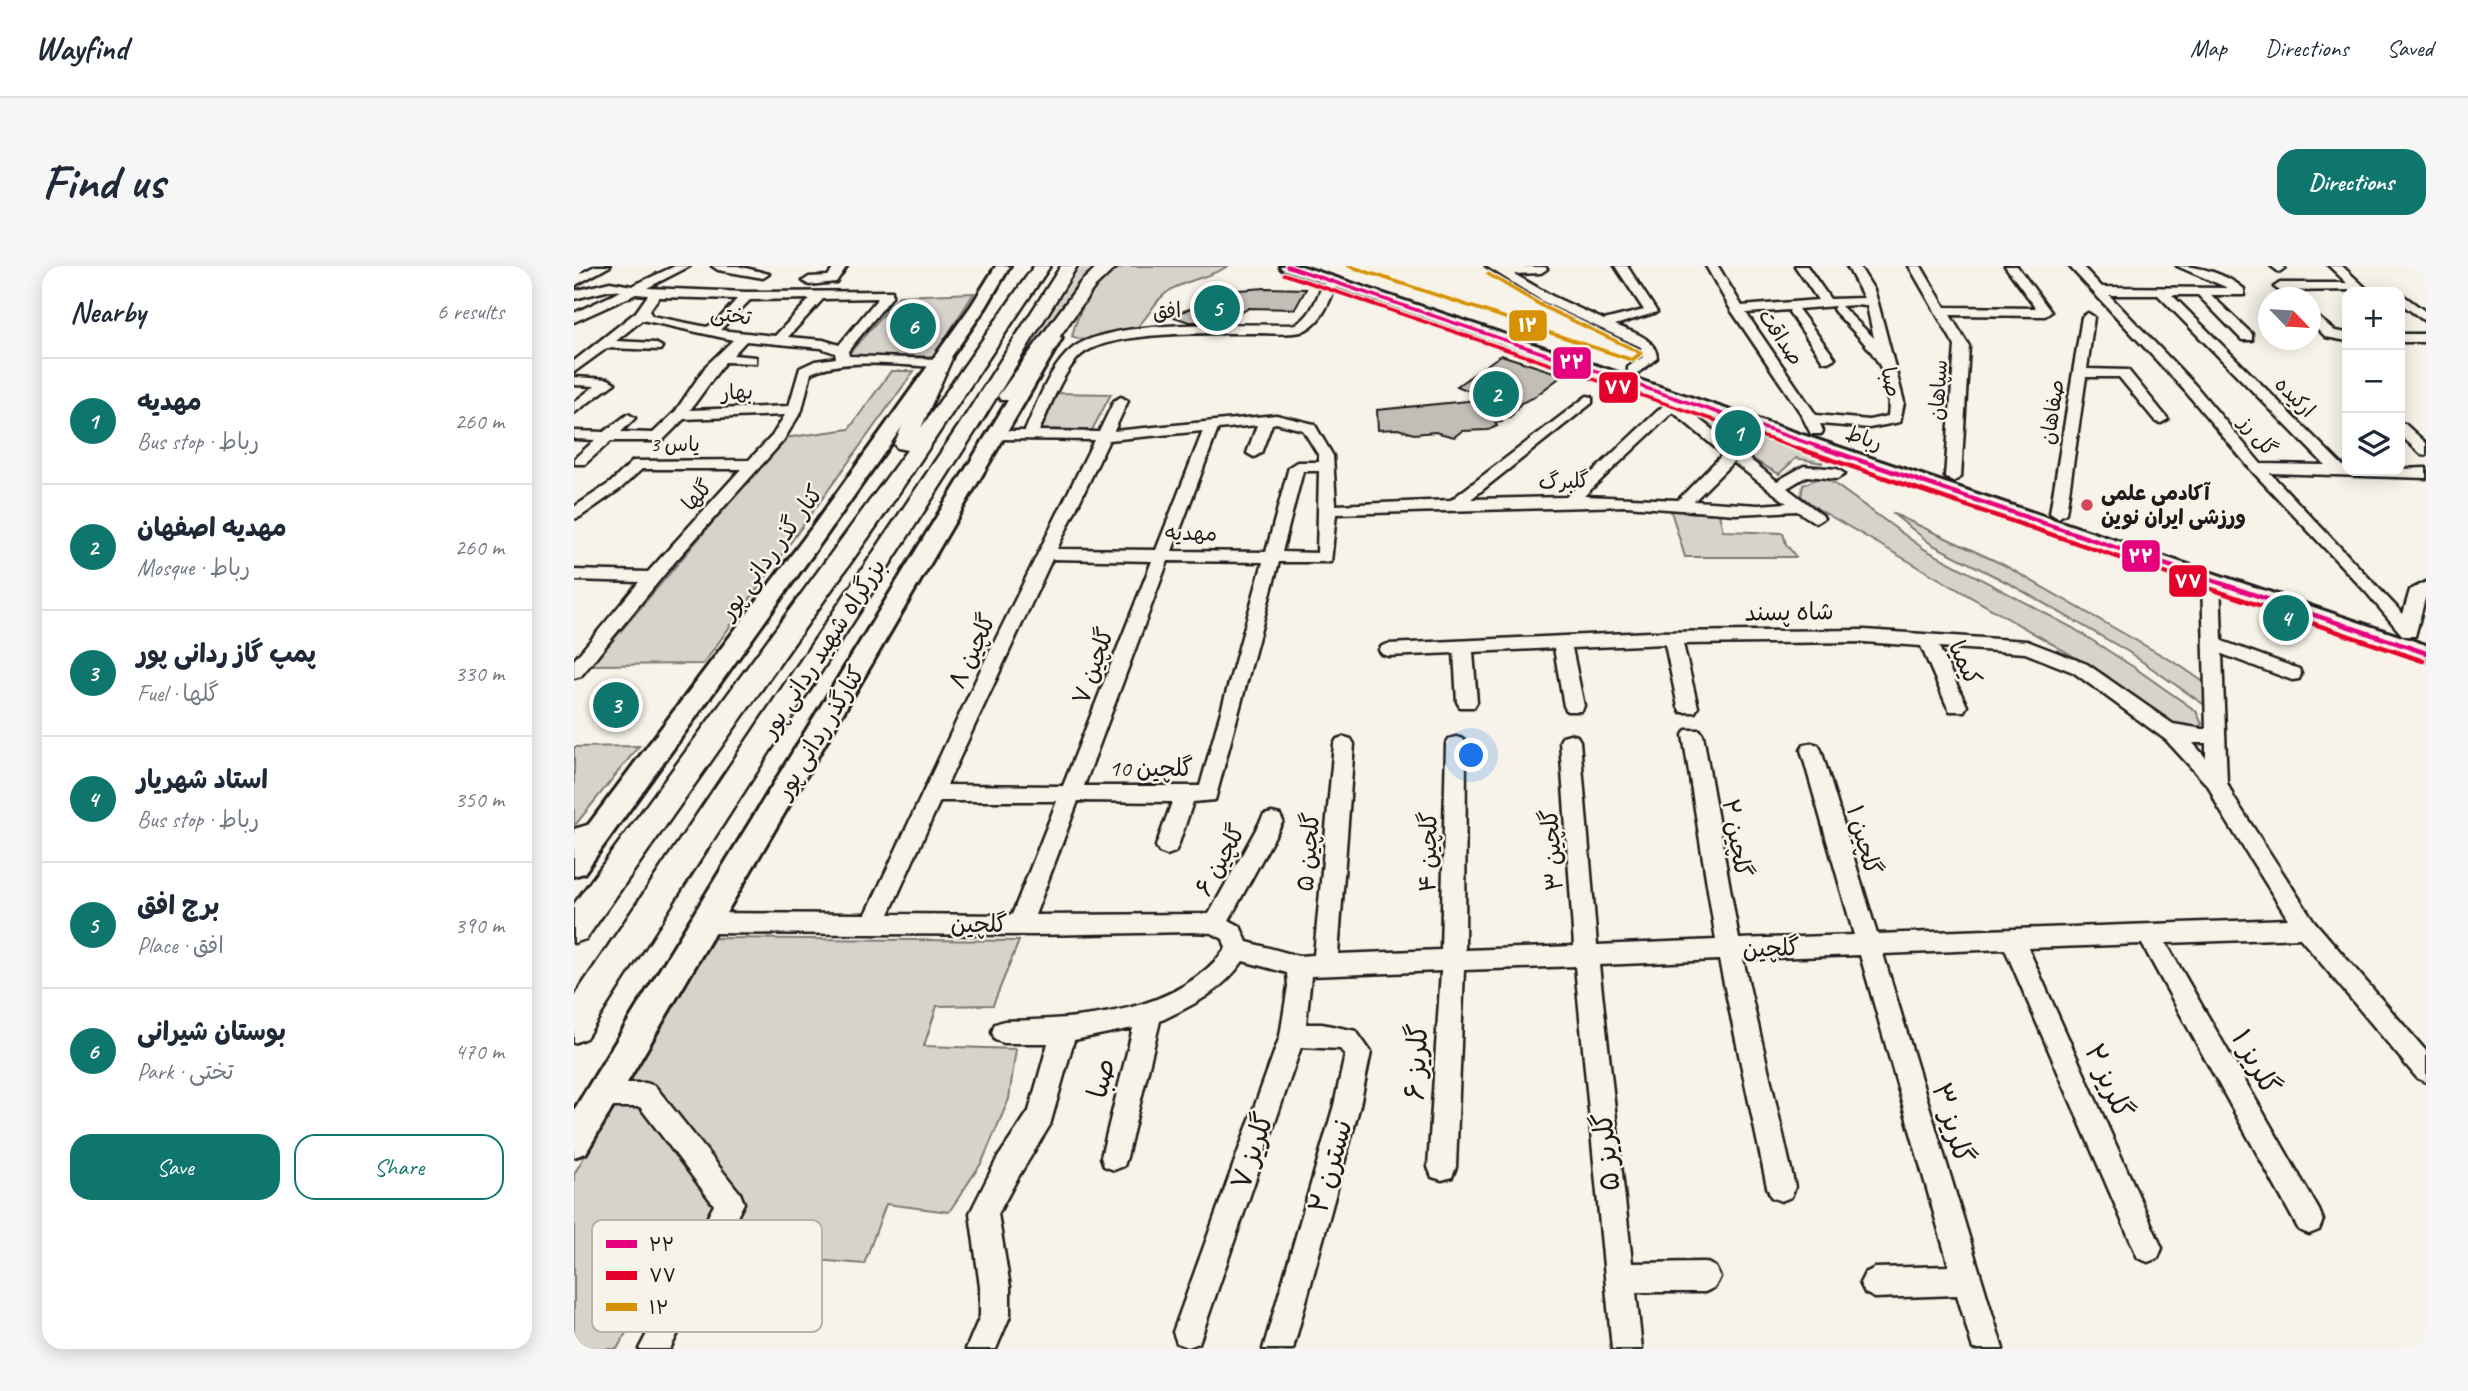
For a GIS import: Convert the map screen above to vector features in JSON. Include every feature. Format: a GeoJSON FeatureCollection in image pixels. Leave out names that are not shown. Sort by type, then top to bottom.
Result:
{"type":"FeatureCollection","features":[{"type":"Feature","properties":{"kind":"highway","name":"بزرگراه شهید ردانی پور"},"geometry":{"type":"LineString","coordinates":[[574,929],[874,513],[1042,266]]}},
{"type":"Feature","properties":{"kind":"highway","name":"بزرگراه شهید ردانی پور"},"geometry":{"type":"LineString","coordinates":[[574,1027],[970,424],[1069,266]]}},
{"type":"Feature","properties":{"kind":"highway"},"geometry":{"type":"LineString","coordinates":[[970,424],[996,412],[1063,322],[1081,290],[1094,276],[1109,266]]}},
{"type":"Feature","properties":{"kind":"highway"},"geometry":{"type":"LineString","coordinates":[[874,513],[941,360]]}},
{"type":"Feature","properties":{"kind":"main road","name":"کنار گذر ردانی پور"},"geometry":{"type":"LineString","coordinates":[[574,865],[941,360],[1003,266]]}},
{"type":"Feature","properties":{"kind":"main road","name":"رباط"},"geometry":{"type":"LineString","coordinates":[[1287,266],[1326,274],[1458,318],[1813,425],[2058,513],[2212,581]]}},
{"type":"Feature","properties":{"kind":"main road","name":"رباط"},"geometry":{"type":"LineString","coordinates":[[1458,318],[1667,399],[1833,451],[2212,581],[2418,643]]}},
{"type":"Feature","properties":{"kind":"main road","name":"کنارگذر ردانی پور"},"geometry":{"type":"LineString","coordinates":[[574,1141],[998,435],[1063,322]]}},
{"type":"Feature","properties":{"kind":"main road"},"geometry":{"type":"LineString","coordinates":[[2212,581],[2222,594],[2248,592],[2418,643]]}},
{"type":"Feature","properties":{"kind":"street"},"geometry":{"type":"LineString","coordinates":[[574,282],[604,266]]}},
{"type":"Feature","properties":{"kind":"street"},"geometry":{"type":"LineString","coordinates":[[658,266],[667,266]]}},
{"type":"Feature","properties":{"kind":"street"},"geometry":{"type":"LineString","coordinates":[[574,295],[599,287],[642,280],[667,266]]}},
{"type":"Feature","properties":{"kind":"street"},"geometry":{"type":"LineString","coordinates":[[574,318],[684,266]]}},
{"type":"Feature","properties":{"kind":"street"},"geometry":{"type":"LineString","coordinates":[[718,266],[743,268],[763,274]]}},
{"type":"Feature","properties":{"kind":"street"},"geometry":{"type":"LineString","coordinates":[[809,281],[832,279],[841,266]]}},
{"type":"Feature","properties":{"kind":"street"},"geometry":{"type":"LineString","coordinates":[[1603,324],[1651,312],[1622,266]]}},
{"type":"Feature","properties":{"kind":"street","name":"صداقت"},"geometry":{"type":"LineString","coordinates":[[1712,266],[1813,425]]}},
{"type":"Feature","properties":{"kind":"street"},"geometry":{"type":"LineString","coordinates":[[1801,266],[1832,306],[1887,359]]}},
{"type":"Feature","properties":{"kind":"street","name":"صبا"},"geometry":{"type":"LineString","coordinates":[[1813,425],[1870,424],[1895,419],[1897,402],[1872,303],[1868,290],[1853,266]]}},
{"type":"Feature","properties":{"kind":"street","name":"سپاهان"},"geometry":{"type":"LineString","coordinates":[[1915,266],[1962,346],[1953,477]]}},
{"type":"Feature","properties":{"kind":"street"},"geometry":{"type":"LineString","coordinates":[[1942,311],[2045,312],[2011,266]]}},
{"type":"Feature","properties":{"kind":"street","name":"گل رز"},"geometry":{"type":"LineString","coordinates":[[2075,266],[2190,388],[2257,468],[2372,588],[2418,643],[2426,662]]}},
{"type":"Feature","properties":{"kind":"street"},"geometry":{"type":"LineString","coordinates":[[2099,291],[2239,292],[2228,282],[2183,266]]}},
{"type":"Feature","properties":{"kind":"street"},"geometry":{"type":"LineString","coordinates":[[2217,266],[2245,279]]}},
{"type":"Feature","properties":{"kind":"street"},"geometry":{"type":"LineString","coordinates":[[2335,266],[2359,287]]}},
{"type":"Feature","properties":{"kind":"street"},"geometry":{"type":"LineString","coordinates":[[750,281],[777,267]]}},
{"type":"Feature","properties":{"kind":"street"},"geometry":{"type":"LineString","coordinates":[[1495,268],[1548,299],[1646,344],[1650,358],[1633,370]]}},
{"type":"Feature","properties":{"kind":"street"},"geometry":{"type":"LineString","coordinates":[[1495,268],[1541,269]]}},
{"type":"Feature","properties":{"kind":"street","name":"افق"},"geometry":{"type":"LineString","coordinates":[[1030,435],[1067,362],[1081,349],[1100,342],[1159,331],[1308,326],[1314,320],[1326,274]]}},
{"type":"Feature","properties":{"kind":"street"},"geometry":{"type":"LineString","coordinates":[[574,368],[642,314],[656,293],[677,279]]}},
{"type":"Feature","properties":{"kind":"street"},"geometry":{"type":"LineString","coordinates":[[574,307],[618,286]]}},
{"type":"Feature","properties":{"kind":"street","name":"تختی"},"geometry":{"type":"LineString","coordinates":[[618,286],[656,293],[747,296],[888,294],[844,356]]}},
{"type":"Feature","properties":{"kind":"street"},"geometry":{"type":"LineString","coordinates":[[2280,286],[2342,288]]}},
{"type":"Feature","properties":{"kind":"street","name":"ارکیده"},"geometry":{"type":"LineString","coordinates":[[2162,292],[2340,472]]}},
{"type":"Feature","properties":{"kind":"street"},"geometry":{"type":"LineString","coordinates":[[2202,293],[2247,337]]}},
{"type":"Feature","properties":{"kind":"street"},"geometry":{"type":"LineString","coordinates":[[778,340],[820,295]]}},
{"type":"Feature","properties":{"kind":"street"},"geometry":{"type":"LineString","coordinates":[[707,335],[747,296]]}},
{"type":"Feature","properties":{"kind":"street"},"geometry":{"type":"LineString","coordinates":[[2321,297],[2342,297]]}},
{"type":"Feature","properties":{"kind":"street"},"geometry":{"type":"LineString","coordinates":[[2405,298],[2426,298]]}},
{"type":"Feature","properties":{"kind":"street"},"geometry":{"type":"LineString","coordinates":[[2405,302],[2426,318]]}},
{"type":"Feature","properties":{"kind":"street"},"geometry":{"type":"LineString","coordinates":[[1739,312],[1832,306],[1861,308],[1872,303]]}},
{"type":"Feature","properties":{"kind":"street"},"geometry":{"type":"LineString","coordinates":[[1739,312],[1795,312],[1832,306]]}},
{"type":"Feature","properties":{"kind":"street"},"geometry":{"type":"LineString","coordinates":[[1795,312],[1828,358]]}},
{"type":"Feature","properties":{"kind":"street","name":"تختی"},"geometry":{"type":"LineString","coordinates":[[642,314],[707,335],[823,344],[844,356],[941,360]]}},
{"type":"Feature","properties":{"kind":"street","name":"صفاهان"},"geometry":{"type":"LineString","coordinates":[[2058,513],[2088,317]]}},
{"type":"Feature","properties":{"kind":"street"},"geometry":{"type":"LineString","coordinates":[[2321,324],[2331,334],[2342,336]]}},
{"type":"Feature","properties":{"kind":"street"},"geometry":{"type":"LineString","coordinates":[[2405,327],[2421,338]]}},
{"type":"Feature","properties":{"kind":"street"},"geometry":{"type":"LineString","coordinates":[[574,435],[657,438],[680,415],[704,379],[743,337]]}},
{"type":"Feature","properties":{"kind":"street"},"geometry":{"type":"LineString","coordinates":[[603,344],[655,347]]}},
{"type":"Feature","properties":{"kind":"street","name":"گلها"},"geometry":{"type":"LineString","coordinates":[[574,672],[653,576],[778,438],[795,410],[805,371],[844,356]]}},
{"type":"Feature","properties":{"kind":"street"},"geometry":{"type":"LineString","coordinates":[[722,358],[751,360]]}},
{"type":"Feature","properties":{"kind":"street"},"geometry":{"type":"LineString","coordinates":[[2079,373],[2123,373],[2161,419]]}},
{"type":"Feature","properties":{"kind":"street"},"geometry":{"type":"LineString","coordinates":[[574,381],[608,383],[577,403]]}},
{"type":"Feature","properties":{"kind":"street"},"geometry":{"type":"LineString","coordinates":[[1569,502],[1667,399],[1815,518]]}},
{"type":"Feature","properties":{"kind":"street"},"geometry":{"type":"LineString","coordinates":[[1453,506],[1587,400]]}},
{"type":"Feature","properties":{"kind":"street","name":"گلچین ۸"},"geometry":{"type":"LineString","coordinates":[[873,924],[932,793],[1121,401]]}},
{"type":"Feature","properties":{"kind":"street","name":"بهار"},"geometry":{"type":"LineString","coordinates":[[680,415],[795,410]]}},
{"type":"Feature","properties":{"kind":"street"},"geometry":{"type":"LineString","coordinates":[[580,461],[628,418]]}},
{"type":"Feature","properties":{"kind":"street"},"geometry":{"type":"LineString","coordinates":[[1254,453],[1266,419]]}},
{"type":"Feature","properties":{"kind":"street","name":"مهدیه"},"geometry":{"type":"LineString","coordinates":[[998,435],[1103,436],[1276,419],[1309,427],[1326,456],[1328,510],[1325,558],[1046,554]]}},
{"type":"Feature","properties":{"kind":"street","name":"گلچین ۷"},"geometry":{"type":"LineString","coordinates":[[1020,925],[1212,425]]}},
{"type":"Feature","properties":{"kind":"street"},"geometry":{"type":"LineString","coordinates":[[2405,432],[2426,451]]}},
{"type":"Feature","properties":{"kind":"street"},"geometry":{"type":"LineString","coordinates":[[1778,487],[1804,471],[1838,474],[1828,463],[1833,451]]}},
{"type":"Feature","properties":{"kind":"street"},"geometry":{"type":"LineString","coordinates":[[1682,505],[1733,453]]}},
{"type":"Feature","properties":{"kind":"street","name":"یاس 3"},"geometry":{"type":"LineString","coordinates":[[574,514],[615,486],[638,464],[752,465]]}},
{"type":"Feature","properties":{"kind":"street"},"geometry":{"type":"LineString","coordinates":[[1271,557],[1297,467],[1326,466]]}},
{"type":"Feature","properties":{"kind":"street"},"geometry":{"type":"LineString","coordinates":[[2257,468],[2426,473]]}},
{"type":"Feature","properties":{"kind":"street","name":"گلبرگ"},"geometry":{"type":"LineString","coordinates":[[1328,510],[1569,502],[1654,502],[1731,510],[1779,510],[1801,506]]}},
{"type":"Feature","properties":{"kind":"street","name":"گلچین 10"},"geometry":{"type":"LineString","coordinates":[[932,793],[1208,794],[1271,557]]}},
{"type":"Feature","properties":{"kind":"street"},"geometry":{"type":"LineString","coordinates":[[574,575],[653,576]]}},
{"type":"Feature","properties":{"kind":"street"},"geometry":{"type":"LineString","coordinates":[[2212,581],[2217,783]]}},
{"type":"Feature","properties":{"kind":"street"},"geometry":{"type":"LineString","coordinates":[[2418,643],[2417,594],[2426,587]]}},
{"type":"Feature","properties":{"kind":"street","name":"شاه پسند"},"geometry":{"type":"LineString","coordinates":[[1388,650],[1673,638],[1864,636],[2028,648],[2081,668],[2166,729]]}},
{"type":"Feature","properties":{"kind":"street"},"geometry":{"type":"LineString","coordinates":[[1673,638],[1688,708]]}},
{"type":"Feature","properties":{"kind":"street","name":"کیمیا"},"geometry":{"type":"LineString","coordinates":[[1927,640],[1957,706]]}},
{"type":"Feature","properties":{"kind":"street"},"geometry":{"type":"LineString","coordinates":[[1562,642],[1574,706]]}},
{"type":"Feature","properties":{"kind":"street"},"geometry":{"type":"LineString","coordinates":[[2213,644],[2292,674]]}},
{"type":"Feature","properties":{"kind":"street"},"geometry":{"type":"LineString","coordinates":[[1463,646],[1467,702]]}},
{"type":"Feature","properties":{"kind":"street"},"geometry":{"type":"LineString","coordinates":[[2166,729],[2195,736],[2207,737],[2216,734]]}},
{"type":"Feature","properties":{"kind":"street"},"geometry":{"type":"LineString","coordinates":[[2166,729],[2182,742],[2197,763],[2217,783],[2225,801],[2306,928],[2426,1070]]}},
{"type":"Feature","properties":{"kind":"street","name":"گلچین ۲"},"geometry":{"type":"LineString","coordinates":[[1693,735],[1729,950],[1781,1186]]}},
{"type":"Feature","properties":{"kind":"street","name":"گلچین ۳"},"geometry":{"type":"LineString","coordinates":[[1570,741],[1586,955]]}},
{"type":"Feature","properties":{"kind":"street","name":"گلچین ۵"},"geometry":{"type":"LineString","coordinates":[[1312,966],[1344,744]]}},
{"type":"Feature","properties":{"kind":"street","name":"گلچین ۴"},"geometry":{"type":"LineString","coordinates":[[1453,961],[1457,744]]}},
{"type":"Feature","properties":{"kind":"street","name":"گلچین ۱"},"geometry":{"type":"LineString","coordinates":[[1811,750],[1867,945]]}},
{"type":"Feature","properties":{"kind":"street"},"geometry":{"type":"LineString","coordinates":[[1167,846],[1185,794]]}},
{"type":"Feature","properties":{"kind":"street","name":"گلچین ۶"},"geometry":{"type":"LineString","coordinates":[[1215,924],[1272,821]]}},
{"type":"Feature","properties":{"kind":"street"},"geometry":{"type":"LineString","coordinates":[[574,837],[601,829]]}},
{"type":"Feature","properties":{"kind":"street","name":"گلچین"},"geometry":{"type":"LineString","coordinates":[[705,923],[1215,924]]}},
{"type":"Feature","properties":{"kind":"street"},"geometry":{"type":"LineString","coordinates":[[1004,1032],[1064,1031],[1149,1014],[1199,990],[1222,972],[1238,950],[1232,933],[1215,924]]}},
{"type":"Feature","properties":{"kind":"street","name":"گلچین"},"geometry":{"type":"LineString","coordinates":[[1238,950],[1312,966],[2306,928]]}},
{"type":"Feature","properties":{"kind":"street","name":"گلریز ۱"},"geometry":{"type":"LineString","coordinates":[[2149,934],[2309,1220]]}},
{"type":"Feature","properties":{"kind":"street","name":"گلریز ۲"},"geometry":{"type":"LineString","coordinates":[[2012,939],[2148,1248]]}},
{"type":"Feature","properties":{"kind":"street","name":"گلریز ۳"},"geometry":{"type":"LineString","coordinates":[[1867,945],[1988,1349]]}},
{"type":"Feature","properties":{"kind":"street","name":"گلریز ۵"},"geometry":{"type":"LineString","coordinates":[[1586,955],[1627,1349]]}},
{"type":"Feature","properties":{"kind":"street","name":"گلریز ۶"},"geometry":{"type":"LineString","coordinates":[[1442,1167],[1453,961]]}},
{"type":"Feature","properties":{"kind":"street","name":"گلریز ۷"},"geometry":{"type":"LineString","coordinates":[[1188,1332],[1292,1036],[1300,986],[1312,966]]}},
{"type":"Feature","properties":{"kind":"street","name":"صبا"},"geometry":{"type":"LineString","coordinates":[[1114,1157],[1149,1014]]}},
{"type":"Feature","properties":{"kind":"street"},"geometry":{"type":"LineString","coordinates":[[981,1349],[995,1316],[995,1287],[984,1213],[1041,1116],[1064,1031]]}},
{"type":"Feature","properties":{"kind":"street","name":"نسترن ۲"},"geometry":{"type":"LineString","coordinates":[[1278,1349],[1347,1105],[1358,1052],[1346,1039],[1322,1035],[1292,1036]]}},
{"type":"Feature","properties":{"kind":"street"},"geometry":{"type":"LineString","coordinates":[[602,1095],[646,1096],[730,1203],[721,1220]]}},
{"type":"Feature","properties":{"kind":"street"},"geometry":{"type":"LineString","coordinates":[[1619,1278],[1705,1278]]}},
{"type":"Feature","properties":{"kind":"street"},"geometry":{"type":"LineString","coordinates":[[1875,1283],[1967,1280]]}},
{"type":"Feature","properties":{"kind":"street"},"geometry":{"type":"LineString","coordinates":[[654,1349],[663,1332]]}},
{"type":"Feature","properties":{"kind":"shaded area"},"geometry":{"type":"Polygon","coordinates":[[[1072,266],[1103,266],[1077,284],[1013,379],[1003,378],[1072,266]]]}},
{"type":"Feature","properties":{"kind":"shaded area"},"geometry":{"type":"Polygon","coordinates":[[[1125,266],[1228,266],[1166,293],[1128,334],[1104,341],[1087,341],[1072,336],[1079,314],[1090,294],[1105,278],[1125,266]]]}},
{"type":"Feature","properties":{"kind":"shaded area"},"geometry":{"type":"Polygon","coordinates":[[[974,293],[934,356],[846,357],[899,296],[974,293]]]}},
{"type":"Feature","properties":{"kind":"shaded area"},"geometry":{"type":"Polygon","coordinates":[[[891,371],[914,371],[703,664],[592,665],[784,438],[849,429],[891,371]]]}},
{"type":"Feature","properties":{"kind":"shaded area"},"geometry":{"type":"Polygon","coordinates":[[[1052,393],[1111,394],[1092,430],[1030,429],[1052,393]]]}},
{"type":"Feature","properties":{"kind":"shaded area"},"geometry":{"type":"Polygon","coordinates":[[[1682,406],[1824,453],[1822,463],[1796,458],[1779,474],[1728,443],[1682,406]]]}},
{"type":"Feature","properties":{"kind":"shaded area"},"geometry":{"type":"Polygon","coordinates":[[[1820,477],[1832,482],[1924,549],[2073,628],[2135,668],[2196,711],[2202,724],[2192,731],[2159,718],[2106,675],[1818,509],[1801,496],[1803,485],[1820,477]]]}},
{"type":"Feature","properties":{"kind":"shaded area"},"geometry":{"type":"Polygon","coordinates":[[[1671,511],[1719,514],[1723,531],[1783,533],[1786,544],[1796,557],[1685,557],[1671,511]]]}},
{"type":"Feature","properties":{"kind":"shaded area"},"geometry":{"type":"Polygon","coordinates":[[[1892,513],[2002,564],[2179,665],[2205,683],[2206,706],[2127,651],[2010,584],[1931,544],[1892,513]]]}},
{"type":"Feature","properties":{"kind":"shaded area"},"geometry":{"type":"Polygon","coordinates":[[[639,746],[576,824],[574,825],[574,747],[639,746]]]}},
{"type":"Feature","properties":{"kind":"shaded area"},"geometry":{"type":"Polygon","coordinates":[[[714,938],[1019,941],[993,1005],[937,1006],[924,1046],[1016,1049],[1009,1099],[982,1162],[949,1212],[886,1204],[864,1264],[822,1261],[822,1220],[592,1220],[592,1332],[626,1332],[617,1349],[574,1349],[574,1174],[714,938]]]}},
{"type":"Feature","properties":{"kind":"building"},"geometry":{"type":"Polygon","coordinates":[[[1306,289],[1295,309],[1249,308],[1225,322],[1189,322],[1171,316],[1239,290],[1306,289]]]}},
{"type":"Feature","properties":{"kind":"building"},"geometry":{"type":"Polygon","coordinates":[[[1501,355],[1563,375],[1533,398],[1521,403],[1510,418],[1501,419],[1502,422],[1495,423],[1497,426],[1488,430],[1462,431],[1454,437],[1435,432],[1414,434],[1398,429],[1378,430],[1377,410],[1488,399],[1457,386],[1501,355]]]}},
{"type":"Feature","properties":{"kind":"transit line","name":"۲۲"},"geometry":{"type":"LineString","coordinates":[[1287,266],[2426,653]]}},
{"type":"Feature","properties":{"kind":"transit line","name":"۱۲"},"geometry":{"type":"LineString","coordinates":[[1349,266],[1632,360],[1641,353],[1544,307],[1488,274]]}},
{"type":"Feature","properties":{"kind":"transit line","name":"۷۷"},"geometry":{"type":"LineString","coordinates":[[1284,274],[2423,661]]}},
{"type":"Feature","properties":{"kind":"place","name":"برج افق"},"geometry":{"type":"Point","coordinates":[1217,308]}},
{"type":"Feature","properties":{"kind":"place","name":"بوستان شیرانی"},"geometry":{"type":"Point","coordinates":[913,326]}},
{"type":"Feature","properties":{"kind":"place","name":"مهدیه اصفهان"},"geometry":{"type":"Point","coordinates":[1496,394]}},
{"type":"Feature","properties":{"kind":"place","name":"مهدیه"},"geometry":{"type":"Point","coordinates":[1738,433]}},
{"type":"Feature","properties":{"kind":"place","name":"آکادمی علمی ورزشی ایران نوین"},"geometry":{"type":"Point","coordinates":[2087,505]}},
{"type":"Feature","properties":{"kind":"place","name":"استاد شهریار"},"geometry":{"type":"Point","coordinates":[2286,618]}},
{"type":"Feature","properties":{"kind":"place","name":"پمپ گاز ردانی پور"},"geometry":{"type":"Point","coordinates":[616,705]}}]}
